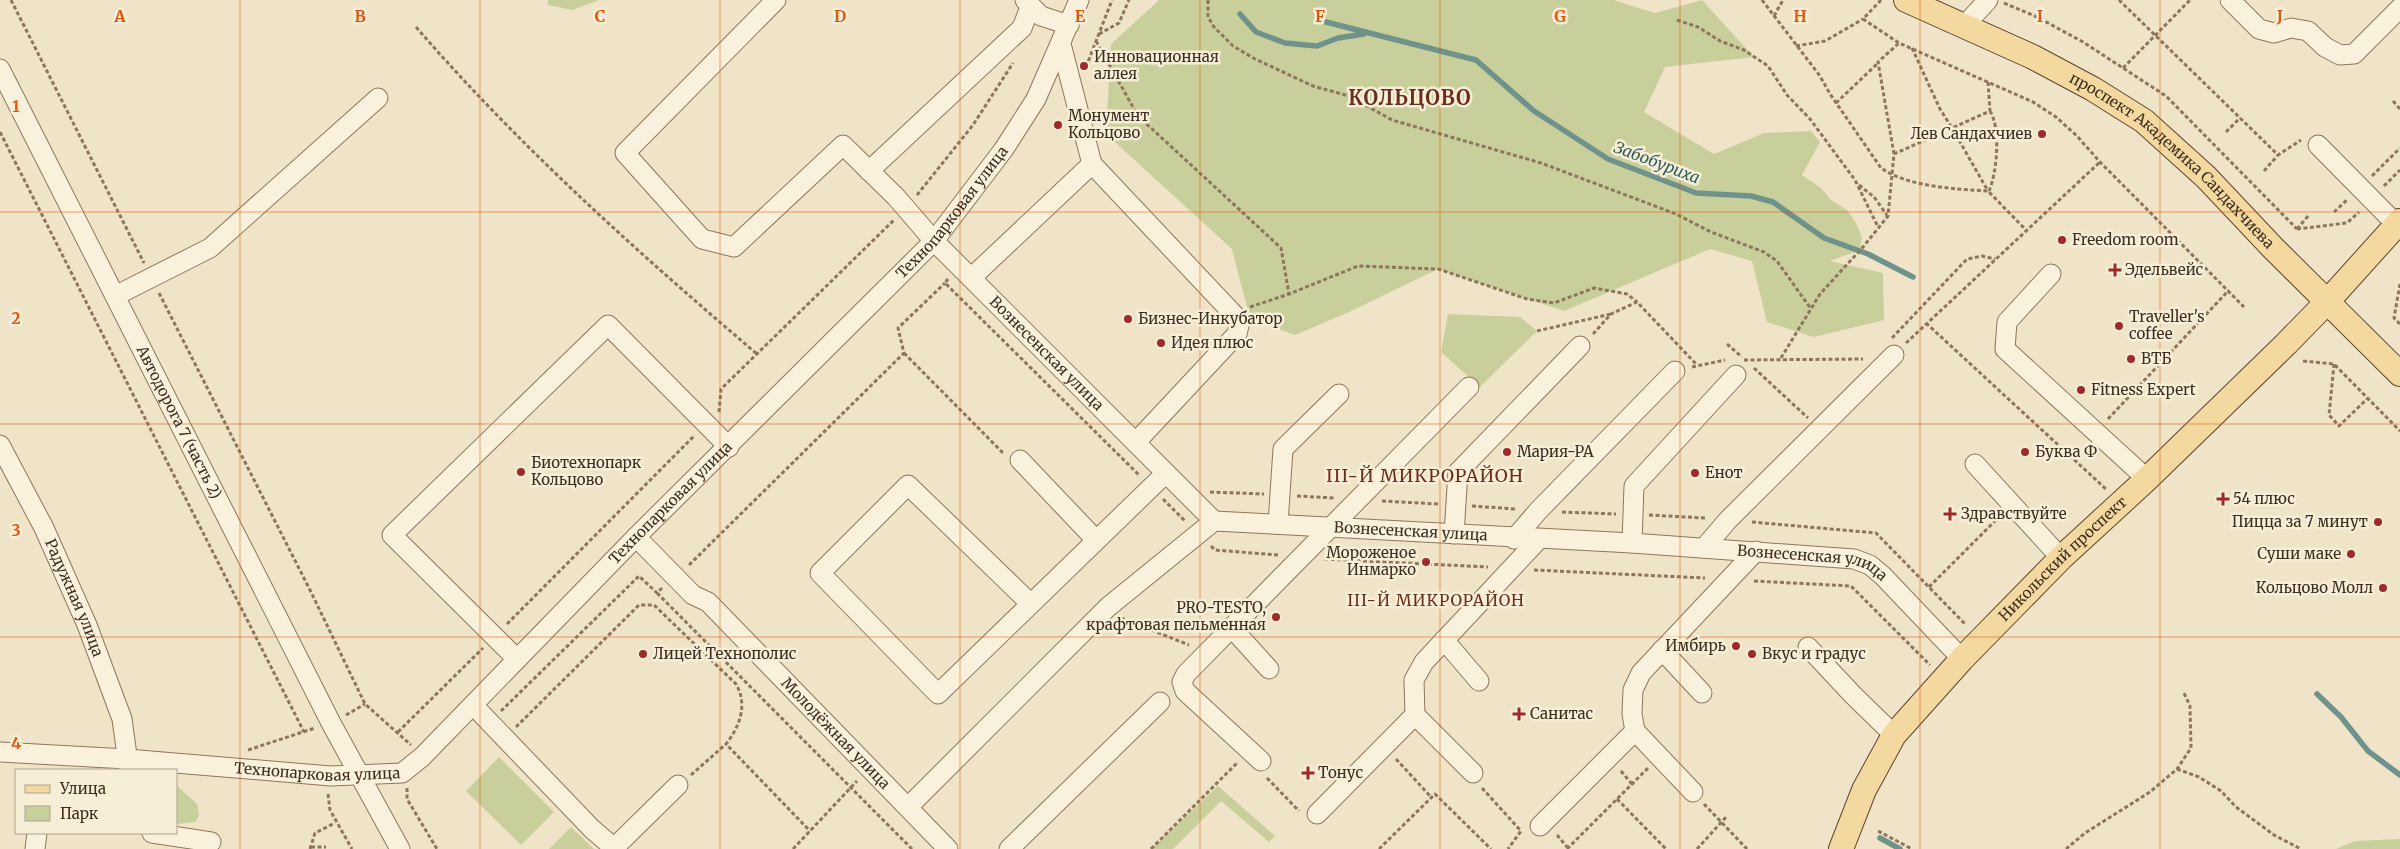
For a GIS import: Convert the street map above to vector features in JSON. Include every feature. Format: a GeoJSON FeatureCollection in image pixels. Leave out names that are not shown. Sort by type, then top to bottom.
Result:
{"type":"FeatureCollection","features":[{"type":"Feature","properties":{"kind":"main road","name":"проспект Академика Сандахчиева"},"geometry":{"type":"LineString","coordinates":[[1906,0],[2033,57],[2093,89],[2144,121],[2206,177],[2400,374]]}},
{"type":"Feature","properties":{"kind":"main road","name":"Никольский проспект"},"geometry":{"type":"LineString","coordinates":[[1841,849],[1864,790],[1894,735],[1962,659],[2061,558],[2147,479],[2328,302],[2398,223]]}},
{"type":"Feature","properties":{"kind":"street","name":"Вознесенская улица"},"geometry":{"type":"LineString","coordinates":[[776,0],[624,153],[702,239],[734,247],[843,145],[906,208],[934,241],[1214,522],[1278,524],[1514,539],[1632,543],[1854,559],[1870,565],[1954,648],[1962,659]]}},
{"type":"Feature","properties":{"kind":"street","name":"Технопарковая улица"},"geometry":{"type":"LineString","coordinates":[[0,752],[45,762],[331,776],[402,773],[422,757],[636,537],[729,447],[934,241],[1004,149],[1036,99],[1079,0]]}},
{"type":"Feature","properties":{"kind":"street"},"geometry":{"type":"LineString","coordinates":[[1964,26],[1988,0]]}},
{"type":"Feature","properties":{"kind":"street"},"geometry":{"type":"LineString","coordinates":[[2230,0],[2259,29],[2274,33],[2291,28],[2308,30],[2325,47],[2340,55],[2354,54],[2400,8]]}},
{"type":"Feature","properties":{"kind":"street"},"geometry":{"type":"LineString","coordinates":[[869,171],[1022,28],[1027,3]]}},
{"type":"Feature","properties":{"kind":"street"},"geometry":{"type":"LineString","coordinates":[[1027,3],[1041,16],[1069,25]]}},
{"type":"Feature","properties":{"kind":"street"},"geometry":{"type":"LineString","coordinates":[[1061,44],[1092,164],[1240,321],[1237,334],[1136,442]]}},
{"type":"Feature","properties":{"kind":"street","name":"Автодорога 7 (часть 2)"},"geometry":{"type":"LineString","coordinates":[[0,69],[331,723],[400,849]]}},
{"type":"Feature","properties":{"kind":"street"},"geometry":{"type":"LineString","coordinates":[[115,296],[210,248],[378,98]]}},
{"type":"Feature","properties":{"kind":"street"},"geometry":{"type":"LineString","coordinates":[[2318,145],[2398,223]]}},
{"type":"Feature","properties":{"kind":"street"},"geometry":{"type":"LineString","coordinates":[[971,278],[1092,164]]}},
{"type":"Feature","properties":{"kind":"street"},"geometry":{"type":"LineString","coordinates":[[2050,274],[2007,322],[2005,349],[2147,479]]}},
{"type":"Feature","properties":{"kind":"street"},"geometry":{"type":"LineString","coordinates":[[517,659],[392,535],[608,325],[729,447]]}},
{"type":"Feature","properties":{"kind":"street"},"geometry":{"type":"LineString","coordinates":[[1454,534],[1458,472],[1580,346]]}},
{"type":"Feature","properties":{"kind":"street"},"geometry":{"type":"LineString","coordinates":[[1704,548],[1728,520],[1819,428],[1890,349]]}},
{"type":"Feature","properties":{"kind":"street"},"geometry":{"type":"LineString","coordinates":[[1632,543],[1634,486],[1736,364]]}},
{"type":"Feature","properties":{"kind":"street"},"geometry":{"type":"LineString","coordinates":[[1514,539],[1538,511],[1675,371]]}},
{"type":"Feature","properties":{"kind":"street"},"geometry":{"type":"LineString","coordinates":[[1256,756],[1185,691],[1182,682],[1186,674],[1469,387]]}},
{"type":"Feature","properties":{"kind":"street"},"geometry":{"type":"LineString","coordinates":[[1278,524],[1283,448],[1339,394]]}},
{"type":"Feature","properties":{"kind":"street","name":"Радужная улица"},"geometry":{"type":"LineString","coordinates":[[0,445],[44,528],[87,625],[122,719],[128,765]]}},
{"type":"Feature","properties":{"kind":"street"},"geometry":{"type":"LineString","coordinates":[[1020,460],[1096,540]]}},
{"type":"Feature","properties":{"kind":"street"},"geometry":{"type":"LineString","coordinates":[[1975,464],[2061,558]]}},
{"type":"Feature","properties":{"kind":"street"},"geometry":{"type":"LineString","coordinates":[[1031,604],[908,485],[820,573],[938,694],[1031,604],[1096,540],[1166,473]]}},
{"type":"Feature","properties":{"kind":"street"},"geometry":{"type":"LineString","coordinates":[[908,807],[1104,612],[1214,522]]}},
{"type":"Feature","properties":{"kind":"street","name":"Молодёжная улица"},"geometry":{"type":"LineString","coordinates":[[636,537],[693,595],[708,602],[948,849]]}},
{"type":"Feature","properties":{"kind":"street"},"geometry":{"type":"LineString","coordinates":[[1473,772],[1415,715],[1414,680],[1424,662],[1538,540]]}},
{"type":"Feature","properties":{"kind":"street"},"geometry":{"type":"LineString","coordinates":[[1693,792],[1635,731],[1632,714],[1633,690],[1641,673],[1756,552]]}},
{"type":"Feature","properties":{"kind":"street"},"geometry":{"type":"LineString","coordinates":[[1231,627],[1269,669]]}},
{"type":"Feature","properties":{"kind":"street"},"geometry":{"type":"LineString","coordinates":[[1444,640],[1479,682]]}},
{"type":"Feature","properties":{"kind":"street"},"geometry":{"type":"LineString","coordinates":[[1808,647],[1894,735]]}},
{"type":"Feature","properties":{"kind":"street"},"geometry":{"type":"LineString","coordinates":[[1662,650],[1702,693]]}},
{"type":"Feature","properties":{"kind":"street"},"geometry":{"type":"LineString","coordinates":[[1009,849],[1160,702]]}},
{"type":"Feature","properties":{"kind":"street"},"geometry":{"type":"LineString","coordinates":[[473,705],[592,829],[613,848],[685,780]]}},
{"type":"Feature","properties":{"kind":"street"},"geometry":{"type":"LineString","coordinates":[[1317,814],[1415,715]]}},
{"type":"Feature","properties":{"kind":"street"},"geometry":{"type":"LineString","coordinates":[[1540,826],[1635,731]]}},
{"type":"Feature","properties":{"kind":"street"},"geometry":{"type":"LineString","coordinates":[[35,849],[37,834]]}},
{"type":"Feature","properties":{"kind":"street"},"geometry":{"type":"LineString","coordinates":[[159,834],[211,842]]}},
{"type":"Feature","properties":{"kind":"path"},"geometry":{"type":"LineString","coordinates":[[11,0],[366,704],[398,732],[422,757]]}},
{"type":"Feature","properties":{"kind":"path"},"geometry":{"type":"LineString","coordinates":[[1074,98],[1112,0]]}},
{"type":"Feature","properties":{"kind":"path"},"geometry":{"type":"LineString","coordinates":[[1099,34],[1119,23],[1129,0]]}},
{"type":"Feature","properties":{"kind":"path"},"geometry":{"type":"LineString","coordinates":[[1208,0],[1208,17],[1214,27],[1233,46],[1254,59],[1313,86],[1349,96],[1392,120],[1542,164],[1676,214],[1711,232],[1764,252],[1777,261],[1811,309]]}},
{"type":"Feature","properties":{"kind":"path"},"geometry":{"type":"LineString","coordinates":[[1762,0],[1820,76],[1873,157],[1891,175],[1938,188],[1988,191]]}},
{"type":"Feature","properties":{"kind":"path"},"geometry":{"type":"LineString","coordinates":[[1774,16],[1783,0]]}},
{"type":"Feature","properties":{"kind":"path"},"geometry":{"type":"LineString","coordinates":[[1796,46],[1825,41],[1863,19],[1881,0]]}},
{"type":"Feature","properties":{"kind":"path"},"geometry":{"type":"LineString","coordinates":[[1998,0],[2038,17],[2166,96],[2297,229]]}},
{"type":"Feature","properties":{"kind":"path"},"geometry":{"type":"LineString","coordinates":[[2119,0],[2278,155]]}},
{"type":"Feature","properties":{"kind":"path"},"geometry":{"type":"LineString","coordinates":[[2123,68],[2190,0]]}},
{"type":"Feature","properties":{"kind":"path"},"geometry":{"type":"LineString","coordinates":[[1863,19],[1899,43],[2033,102],[2056,117],[2077,136],[2100,162],[2244,307]]}},
{"type":"Feature","properties":{"kind":"path"},"geometry":{"type":"LineString","coordinates":[[1677,20],[1698,27],[1720,41],[1744,50],[1768,66],[1787,95],[1810,119],[1858,185],[1878,227]]}},
{"type":"Feature","properties":{"kind":"path"},"geometry":{"type":"LineString","coordinates":[[416,27],[493,112],[618,235],[757,354]]}},
{"type":"Feature","properties":{"kind":"path"},"geometry":{"type":"LineString","coordinates":[[1096,41],[1138,116],[1281,248],[1289,294]]}},
{"type":"Feature","properties":{"kind":"path"},"geometry":{"type":"LineString","coordinates":[[1836,103],[1899,43]]}},
{"type":"Feature","properties":{"kind":"path"},"geometry":{"type":"LineString","coordinates":[[1912,48],[1918,64],[1952,128],[1988,191],[2026,230]]}},
{"type":"Feature","properties":{"kind":"path"},"geometry":{"type":"LineString","coordinates":[[398,732],[721,411],[721,389],[906,208],[973,125],[1015,60]]}},
{"type":"Feature","properties":{"kind":"path"},"geometry":{"type":"LineString","coordinates":[[1780,358],[1820,294],[1863,247],[1888,216],[1894,154],[1878,62]]}},
{"type":"Feature","properties":{"kind":"path"},"geometry":{"type":"LineString","coordinates":[[1988,82],[1990,111],[1994,117],[1996,132],[1995,171],[1988,191]]}},
{"type":"Feature","properties":{"kind":"path"},"geometry":{"type":"LineString","coordinates":[[2393,101],[2400,109]]}},
{"type":"Feature","properties":{"kind":"path"},"geometry":{"type":"LineString","coordinates":[[1894,154],[1990,111]]}},
{"type":"Feature","properties":{"kind":"path"},"geometry":{"type":"LineString","coordinates":[[2226,132],[2240,118]]}},
{"type":"Feature","properties":{"kind":"path"},"geometry":{"type":"LineString","coordinates":[[0,132],[304,732]]}},
{"type":"Feature","properties":{"kind":"path"},"geometry":{"type":"LineString","coordinates":[[2264,171],[2278,155],[2300,140],[2318,145]]}},
{"type":"Feature","properties":{"kind":"path"},"geometry":{"type":"LineString","coordinates":[[1675,371],[1697,366],[1736,364],[1780,358],[1858,360],[1890,349],[1926,324],[2100,162]]}},
{"type":"Feature","properties":{"kind":"path"},"geometry":{"type":"LineString","coordinates":[[1858,185],[1874,198],[1888,216]]}},
{"type":"Feature","properties":{"kind":"path"},"geometry":{"type":"LineString","coordinates":[[2297,229],[2309,215]]}},
{"type":"Feature","properties":{"kind":"path"},"geometry":{"type":"LineString","coordinates":[[2297,229],[2348,223]]}},
{"type":"Feature","properties":{"kind":"path"},"geometry":{"type":"LineString","coordinates":[[1890,349],[1892,339],[1967,259],[1982,256],[1995,259]]}},
{"type":"Feature","properties":{"kind":"path"},"geometry":{"type":"LineString","coordinates":[[1236,317],[1244,309],[1289,294],[1358,266],[1438,269],[1527,298],[1554,303],[1594,288],[1627,294],[1637,302],[1697,366]]}},
{"type":"Feature","properties":{"kind":"path"},"geometry":{"type":"LineString","coordinates":[[944,283],[898,328],[904,353],[1011,461],[1020,460]]}},
{"type":"Feature","properties":{"kind":"path"},"geometry":{"type":"LineString","coordinates":[[2400,284],[2394,318],[2400,324]]}},
{"type":"Feature","properties":{"kind":"path"},"geometry":{"type":"LineString","coordinates":[[2104,424],[2229,290]]}},
{"type":"Feature","properties":{"kind":"path"},"geometry":{"type":"LineString","coordinates":[[1537,332],[1612,314],[1637,302]]}},
{"type":"Feature","properties":{"kind":"path"},"geometry":{"type":"LineString","coordinates":[[1580,346],[1612,314]]}},
{"type":"Feature","properties":{"kind":"path"},"geometry":{"type":"LineString","coordinates":[[1926,324],[2120,503]]}},
{"type":"Feature","properties":{"kind":"path"},"geometry":{"type":"LineString","coordinates":[[1727,344],[1736,364],[1819,428]]}},
{"type":"Feature","properties":{"kind":"path"},"geometry":{"type":"LineString","coordinates":[[657,593],[904,353]]}},
{"type":"Feature","properties":{"kind":"path"},"geometry":{"type":"LineString","coordinates":[[1858,360],[1865,356]]}},
{"type":"Feature","properties":{"kind":"path"},"geometry":{"type":"LineString","coordinates":[[2303,361],[2334,364],[2400,431]]}},
{"type":"Feature","properties":{"kind":"path"},"geometry":{"type":"LineString","coordinates":[[2334,364],[2329,415],[2339,426],[2368,399]]}},
{"type":"Feature","properties":{"kind":"path"},"geometry":{"type":"LineString","coordinates":[[1929,587],[2012,504]]}},
{"type":"Feature","properties":{"kind":"path"},"geometry":{"type":"LineString","coordinates":[[489,722],[639,576],[912,849]]}},
{"type":"Feature","properties":{"kind":"path"},"geometry":{"type":"LineString","coordinates":[[505,738],[639,605],[654,604],[736,684],[741,692],[742,705],[736,732],[726,744],[685,780]]}},
{"type":"Feature","properties":{"kind":"path"},"geometry":{"type":"LineString","coordinates":[[1104,612],[1207,652]]}},
{"type":"Feature","properties":{"kind":"path"},"geometry":{"type":"LineString","coordinates":[[2066,849],[2085,832],[2150,792],[2178,769],[2191,748],[2190,706],[2184,693]]}},
{"type":"Feature","properties":{"kind":"path"},"geometry":{"type":"LineString","coordinates":[[726,744],[810,831]]}},
{"type":"Feature","properties":{"kind":"path"},"geometry":{"type":"LineString","coordinates":[[1383,746],[1432,797]]}},
{"type":"Feature","properties":{"kind":"path"},"geometry":{"type":"LineString","coordinates":[[1256,756],[1256,767],[1302,815],[1308,808],[1317,814]]}},
{"type":"Feature","properties":{"kind":"path"},"geometry":{"type":"LineString","coordinates":[[1151,849],[1256,756]]}},
{"type":"Feature","properties":{"kind":"path"},"geometry":{"type":"LineString","coordinates":[[1561,841],[1568,848],[1660,756]]}},
{"type":"Feature","properties":{"kind":"path"},"geometry":{"type":"LineString","coordinates":[[793,849],[870,768]]}},
{"type":"Feature","properties":{"kind":"path"},"geometry":{"type":"LineString","coordinates":[[2178,769],[2199,777],[2221,791],[2236,807],[2274,835],[2301,849]]}},
{"type":"Feature","properties":{"kind":"path"},"geometry":{"type":"LineString","coordinates":[[1473,772],[1477,783],[1520,831],[1508,849]]}},
{"type":"Feature","properties":{"kind":"path"},"geometry":{"type":"LineString","coordinates":[[331,776],[328,800],[336,824],[352,849]]}},
{"type":"Feature","properties":{"kind":"path"},"geometry":{"type":"LineString","coordinates":[[408,785],[407,799],[437,849]]}},
{"type":"Feature","properties":{"kind":"path"},"geometry":{"type":"LineString","coordinates":[[1693,792],[1747,849]]}},
{"type":"Feature","properties":{"kind":"path"},"geometry":{"type":"LineString","coordinates":[[1380,849],[1435,794],[1491,849]]}},
{"type":"Feature","properties":{"kind":"path"},"geometry":{"type":"LineString","coordinates":[[1617,799],[1666,849]]}},
{"type":"Feature","properties":{"kind":"path"},"geometry":{"type":"LineString","coordinates":[[1698,849],[1727,816]]}},
{"type":"Feature","properties":{"kind":"path"},"geometry":{"type":"LineString","coordinates":[[326,847],[310,848],[314,833],[336,824]]}},
{"type":"Feature","properties":{"kind":"path"},"geometry":{"type":"LineString","coordinates":[[1878,831],[1912,849]]}},
{"type":"Feature","properties":{"kind":"green space"},"geometry":{"type":"Polygon","coordinates":[[[548,0],[599,0],[572,10],[548,5],[548,0]]]}},
{"type":"Feature","properties":{"kind":"green space"},"geometry":{"type":"Polygon","coordinates":[[[1159,0],[1613,0],[1655,13],[1702,0],[1754,57],[1665,67],[1644,112],[1714,154],[1764,133],[1811,131],[1820,142],[1802,175],[1821,188],[1831,200],[1847,210],[1856,223],[1862,237],[1860,247],[1863,254],[1855,252],[1830,261],[1883,273],[1884,320],[1814,337],[1767,322],[1752,261],[1710,249],[1564,311],[1438,269],[1349,312],[1295,335],[1250,319],[1232,249],[1106,134],[1111,44],[1159,0]]]}},
{"type":"Feature","properties":{"kind":"green space"},"geometry":{"type":"Polygon","coordinates":[[[1448,314],[1520,317],[1537,331],[1480,387],[1441,352],[1448,314]]]}},
{"type":"Feature","properties":{"kind":"green space"},"geometry":{"type":"Polygon","coordinates":[[[499,757],[554,812],[521,845],[466,791],[499,757]]]}},
{"type":"Feature","properties":{"kind":"green space"},"geometry":{"type":"Polygon","coordinates":[[[1218,786],[1275,836],[1269,842],[1221,801],[1173,849],[1151,849],[1218,786]]]}},
{"type":"Feature","properties":{"kind":"green space"},"geometry":{"type":"Polygon","coordinates":[[[178,787],[197,804],[199,815],[195,822],[178,824],[178,787]]]}},
{"type":"Feature","properties":{"kind":"green space"},"geometry":{"type":"Polygon","coordinates":[[[571,827],[594,849],[549,849],[571,827]]]}},
{"type":"Feature","properties":{"kind":"green space"},"geometry":{"type":"Polygon","coordinates":[[[2400,839],[2400,849],[2336,849],[2355,841],[2400,839]]]}},
{"type":"Feature","properties":{"kind":"waterway"},"geometry":{"type":"LineString","coordinates":[[1240,14],[1256,32],[1285,43],[1317,46],[1338,38],[1364,34]]}},
{"type":"Feature","properties":{"kind":"waterway","name":"Забобуриха"},"geometry":{"type":"LineString","coordinates":[[1318,20],[1476,60],[1534,111],[1608,159],[1696,193],[1751,196],[1773,202],[1824,238],[1868,254],[1913,277]]}},
{"type":"Feature","properties":{"kind":"waterway","name":"Забобуриха"},"geometry":{"type":"LineString","coordinates":[[2317,694],[2341,717],[2368,751],[2400,775]]}},
{"type":"Feature","properties":{"kind":"waterway"},"geometry":{"type":"LineString","coordinates":[[1880,838],[1900,849]]}},
{"type":"Feature","properties":{"kind":"place","name":"Инновационная аллея"},"geometry":{"type":"Point","coordinates":[1084,66]}},
{"type":"Feature","properties":{"kind":"place","name":"Монумент Кольцово"},"geometry":{"type":"Point","coordinates":[1058,125]}},
{"type":"Feature","properties":{"kind":"place","name":"Лев Сандахчиев"},"geometry":{"type":"Point","coordinates":[2042,134]}},
{"type":"Feature","properties":{"kind":"place","name":"Freedom room"},"geometry":{"type":"Point","coordinates":[2062,240]}},
{"type":"Feature","properties":{"kind":"place","name":"Эдельвейс"},"geometry":{"type":"Point","coordinates":[2115,270]}},
{"type":"Feature","properties":{"kind":"place","name":"Бизнес-Инкубатор"},"geometry":{"type":"Point","coordinates":[1128,319]}},
{"type":"Feature","properties":{"kind":"place","name":"Traveller's coffee"},"geometry":{"type":"Point","coordinates":[2119,326]}},
{"type":"Feature","properties":{"kind":"place","name":"Идея плюс"},"geometry":{"type":"Point","coordinates":[1161,343]}},
{"type":"Feature","properties":{"kind":"place","name":"ВТБ"},"geometry":{"type":"Point","coordinates":[2131,359]}},
{"type":"Feature","properties":{"kind":"place","name":"Fitness Expert"},"geometry":{"type":"Point","coordinates":[2081,390]}},
{"type":"Feature","properties":{"kind":"place","name":"Мария-РА"},"geometry":{"type":"Point","coordinates":[1507,452]}},
{"type":"Feature","properties":{"kind":"place","name":"Буква Ф"},"geometry":{"type":"Point","coordinates":[2025,452]}},
{"type":"Feature","properties":{"kind":"place","name":"Биотехнопарк Кольцово"},"geometry":{"type":"Point","coordinates":[521,472]}},
{"type":"Feature","properties":{"kind":"place","name":"Енот"},"geometry":{"type":"Point","coordinates":[1695,473]}},
{"type":"Feature","properties":{"kind":"place","name":"54 плюс"},"geometry":{"type":"Point","coordinates":[2223,499]}},
{"type":"Feature","properties":{"kind":"place","name":"Здравствуйте"},"geometry":{"type":"Point","coordinates":[1950,514]}},
{"type":"Feature","properties":{"kind":"place","name":"Пицца за 7 минут"},"geometry":{"type":"Point","coordinates":[2378,522]}},
{"type":"Feature","properties":{"kind":"place","name":"Суши маке"},"geometry":{"type":"Point","coordinates":[2351,554]}},
{"type":"Feature","properties":{"kind":"place","name":"Мороженое Инмарко"},"geometry":{"type":"Point","coordinates":[1426,562]}},
{"type":"Feature","properties":{"kind":"place","name":"Кольцово Молл"},"geometry":{"type":"Point","coordinates":[2383,588]}},
{"type":"Feature","properties":{"kind":"place","name":"PRO-TESTO, крафтовая пельменная"},"geometry":{"type":"Point","coordinates":[1276,617]}},
{"type":"Feature","properties":{"kind":"place","name":"Имбирь"},"geometry":{"type":"Point","coordinates":[1736,646]}},
{"type":"Feature","properties":{"kind":"place","name":"Лицей Технополис"},"geometry":{"type":"Point","coordinates":[643,654]}},
{"type":"Feature","properties":{"kind":"place","name":"Вкус и градус"},"geometry":{"type":"Point","coordinates":[1752,654]}},
{"type":"Feature","properties":{"kind":"place","name":"Санитас"},"geometry":{"type":"Point","coordinates":[1519,714]}},
{"type":"Feature","properties":{"kind":"place","name":"Тонус"},"geometry":{"type":"Point","coordinates":[1308,773]}},
{"type":"Feature","properties":{"kind":"district","name":"КОЛЬЦОВО"},"geometry":{"type":"Point","coordinates":[1410,98]}},
{"type":"Feature","properties":{"kind":"district","name":"III-Й МИКРОРАЙОН"},"geometry":{"type":"Point","coordinates":[1425,476]}},
{"type":"Feature","properties":{"kind":"district","name":"III-Й МИКРОРАЙОН"},"geometry":{"type":"Point","coordinates":[1436,600]}}]}
